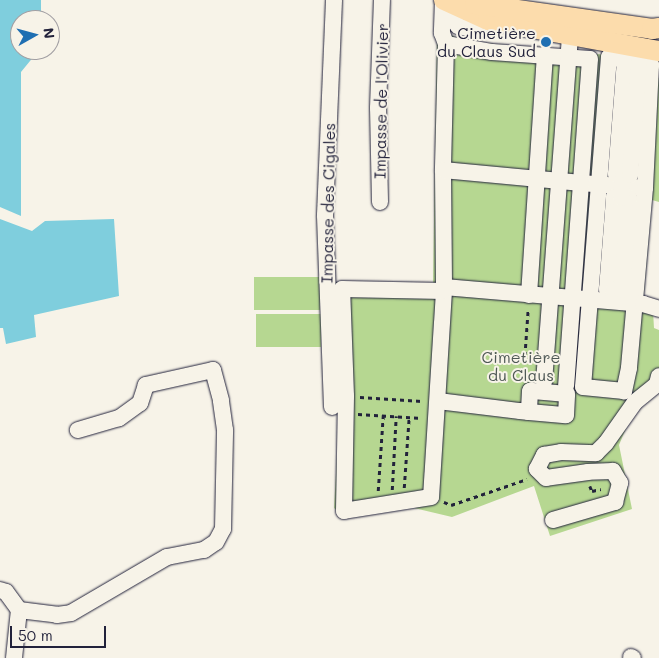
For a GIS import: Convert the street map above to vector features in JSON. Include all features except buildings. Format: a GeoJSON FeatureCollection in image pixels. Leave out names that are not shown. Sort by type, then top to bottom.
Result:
{"type":"FeatureCollection","features":[{"type":"Feature","properties":{"kind":"main road"},"geometry":{"type":"LineString","coordinates":[[447,1],[488,20],[659,51]]}},
{"type":"Feature","properties":{"kind":"main road"},"geometry":{"type":"LineString","coordinates":[[447,1],[652,30],[659,28]]}},
{"type":"Feature","properties":{"kind":"street","name":"Impasse des Cigales"},"geometry":{"type":"LineString","coordinates":[[332,407],[325,215],[334,0]]}},
{"type":"Feature","properties":{"kind":"street","name":"Impasse de l'Olivier"},"geometry":{"type":"LineString","coordinates":[[380,202],[378,108],[382,0]]}},
{"type":"Feature","properties":{"kind":"street"},"geometry":{"type":"LineString","coordinates":[[447,1],[442,33],[446,44],[443,170],[444,289],[432,497],[344,511],[346,396],[342,289],[444,289],[590,300],[613,295]]}},
{"type":"Feature","properties":{"kind":"street"},"geometry":{"type":"LineString","coordinates":[[544,382],[570,35]]}},
{"type":"Feature","properties":{"kind":"street"},"geometry":{"type":"LineString","coordinates":[[446,44],[492,52],[590,59],[566,385]]}},
{"type":"Feature","properties":{"kind":"street"},"geometry":{"type":"LineString","coordinates":[[529,295],[545,55]]}},
{"type":"Feature","properties":{"kind":"street"},"geometry":{"type":"LineString","coordinates":[[609,57],[632,60],[651,66],[645,188],[629,368],[624,391],[583,387],[609,57]]}},
{"type":"Feature","properties":{"kind":"street"},"geometry":{"type":"LineString","coordinates":[[622,186],[616,174],[632,60]]}},
{"type":"Feature","properties":{"kind":"street"},"geometry":{"type":"LineString","coordinates":[[443,170],[645,188]]}},
{"type":"Feature","properties":{"kind":"street"},"geometry":{"type":"LineString","coordinates":[[622,186],[614,197],[607,289],[613,295],[634,303],[659,309]]}},
{"type":"Feature","properties":{"kind":"street"},"geometry":{"type":"LineString","coordinates":[[19,610],[58,615],[71,614],[168,557],[204,550],[216,542],[224,528],[225,430],[221,400],[213,370],[146,385],[140,403],[119,418],[78,430]]}},
{"type":"Feature","properties":{"kind":"street"},"geometry":{"type":"LineString","coordinates":[[553,520],[614,502],[620,483],[613,472],[588,472],[546,478],[537,469],[544,455],[561,452],[596,453],[606,443],[635,402],[657,384],[659,376]]}},
{"type":"Feature","properties":{"kind":"street"},"geometry":{"type":"LineString","coordinates":[[438,402],[529,412]]}},
{"type":"Feature","properties":{"kind":"street"},"geometry":{"type":"LineString","coordinates":[[0,590],[6,592],[19,610],[14,658]]}},
{"type":"Feature","properties":{"kind":"path"},"geometry":{"type":"LineString","coordinates":[[522,384],[529,295]]}},
{"type":"Feature","properties":{"kind":"path"},"geometry":{"type":"LineString","coordinates":[[346,396],[438,402]]}},
{"type":"Feature","properties":{"kind":"path"},"geometry":{"type":"LineString","coordinates":[[357,423],[357,414],[423,418],[429,422]]}},
{"type":"Feature","properties":{"kind":"path"},"geometry":{"type":"LineString","coordinates":[[383,415],[390,504]]}},
{"type":"Feature","properties":{"kind":"path"},"geometry":{"type":"LineString","coordinates":[[390,504],[396,416]]}},
{"type":"Feature","properties":{"kind":"path"},"geometry":{"type":"LineString","coordinates":[[390,504],[409,417]]}},
{"type":"Feature","properties":{"kind":"path"},"geometry":{"type":"LineString","coordinates":[[432,497],[451,505],[533,477],[537,469]]}},
{"type":"Feature","properties":{"kind":"green space","name":"Cimetière du Claus"},"geometry":{"type":"Polygon","coordinates":[[[437,33],[447,33],[464,41],[617,56],[659,78],[659,202],[652,200],[643,304],[653,311],[654,328],[659,330],[659,391],[632,414],[619,445],[632,509],[550,536],[534,486],[452,517],[397,504],[347,518],[334,508],[339,421],[333,282],[433,284],[437,33]]]}},
{"type":"Feature","properties":{"kind":"green space"},"geometry":{"type":"Polygon","coordinates":[[[254,277],[320,277],[320,310],[254,310],[254,277]]]}},
{"type":"Feature","properties":{"kind":"green space"},"geometry":{"type":"Polygon","coordinates":[[[256,314],[321,314],[321,347],[256,347],[256,314]]]}},
{"type":"Feature","properties":{"kind":"water"},"geometry":{"type":"Polygon","coordinates":[[[0,0],[41,0],[41,10],[10,10],[10,60],[31,60],[21,72],[21,216],[0,207],[0,0]]]}},
{"type":"Feature","properties":{"kind":"water"},"geometry":{"type":"Polygon","coordinates":[[[0,219],[32,231],[45,221],[114,219],[119,296],[34,315],[36,337],[6,344],[3,328],[0,328],[0,219]]]}},
{"type":"Feature","properties":{"kind":"place","name":"Cimetière du Claus Sud"},"geometry":{"type":"Point","coordinates":[546,42]}}]}
